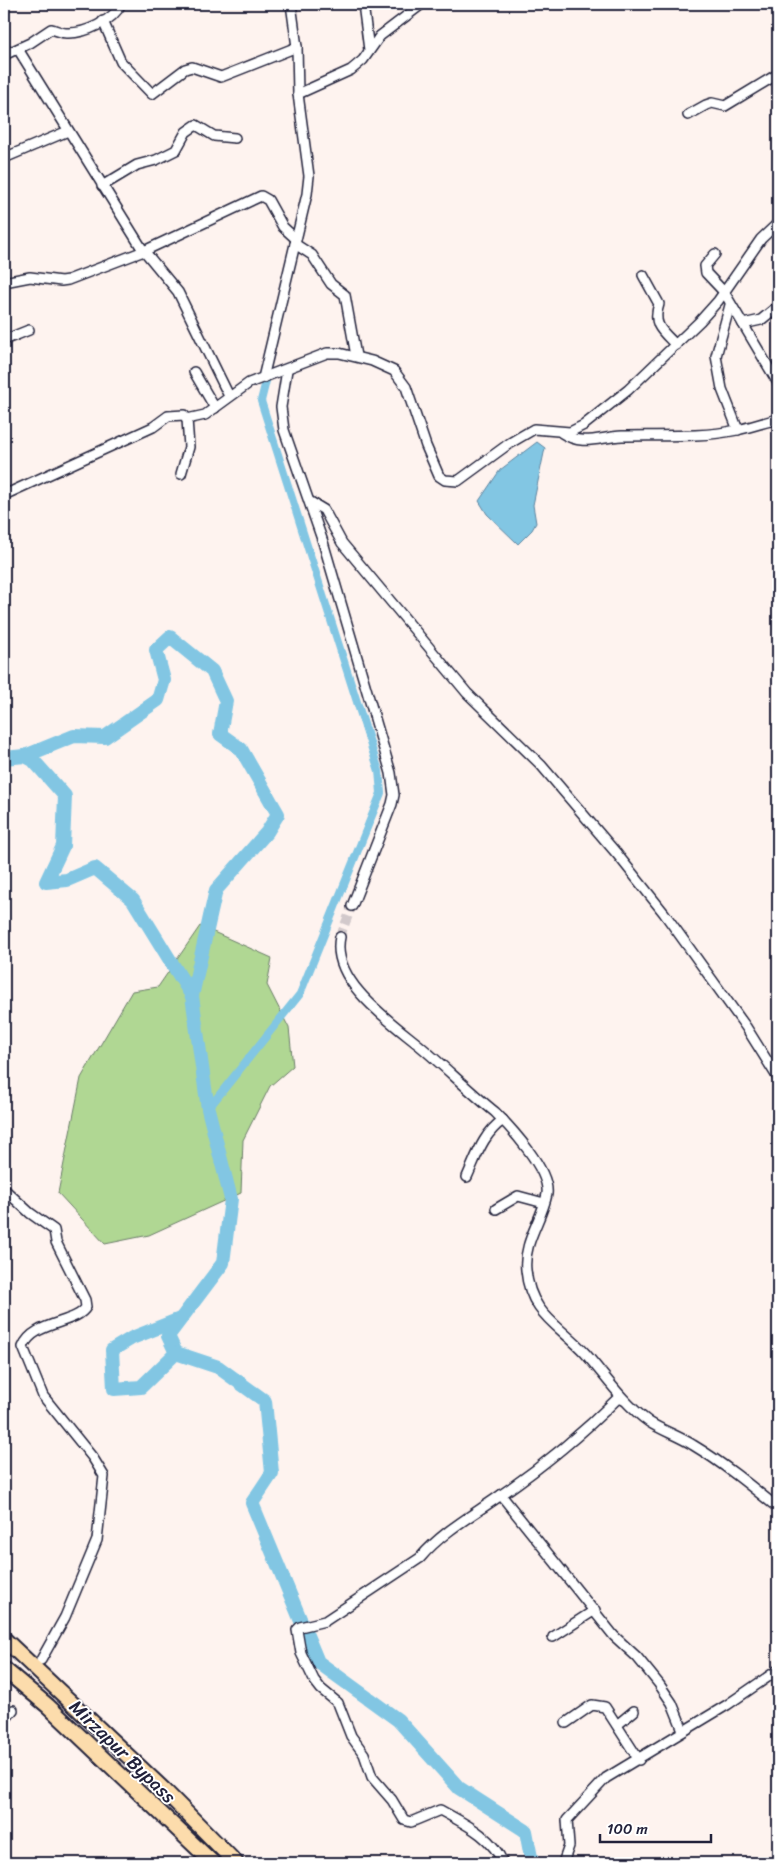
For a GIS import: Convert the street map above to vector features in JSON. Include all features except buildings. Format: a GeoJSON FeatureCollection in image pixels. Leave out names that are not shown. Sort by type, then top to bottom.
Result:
{"type":"FeatureCollection","features":[{"type":"Feature","properties":{"kind":"highway"},"geometry":{"type":"LineString","coordinates":[[4,1639],[163,1789],[236,1863]]}},
{"type":"Feature","properties":{"kind":"highway","name":"Mirzapur Bypass"},"geometry":{"type":"LineString","coordinates":[[4,1669],[48,1706],[213,1863]]}},
{"type":"Feature","properties":{"kind":"street"},"geometry":{"type":"LineString","coordinates":[[4,55],[18,49],[47,30],[72,33],[87,29],[114,14],[120,4]]}},
{"type":"Feature","properties":{"kind":"street"},"geometry":{"type":"LineString","coordinates":[[267,377],[298,244],[309,176],[302,92],[291,4]]}},
{"type":"Feature","properties":{"kind":"street"},"geometry":{"type":"LineString","coordinates":[[363,4],[369,50]]}},
{"type":"Feature","properties":{"kind":"street"},"geometry":{"type":"LineString","coordinates":[[302,92],[360,64],[380,36],[422,4]]}},
{"type":"Feature","properties":{"kind":"street"},"geometry":{"type":"LineString","coordinates":[[103,21],[121,62],[152,94],[185,69],[198,68],[221,78],[297,48]]}},
{"type":"Feature","properties":{"kind":"street"},"geometry":{"type":"LineString","coordinates":[[18,49],[102,186],[144,250],[178,292],[230,396]]}},
{"type":"Feature","properties":{"kind":"street"},"geometry":{"type":"LineString","coordinates":[[688,115],[712,103],[725,106],[778,74]]}},
{"type":"Feature","properties":{"kind":"street"},"geometry":{"type":"LineString","coordinates":[[102,186],[137,165],[156,160],[176,150],[186,132],[196,125],[214,136],[235,138]]}},
{"type":"Feature","properties":{"kind":"street"},"geometry":{"type":"LineString","coordinates":[[4,158],[68,130]]}},
{"type":"Feature","properties":{"kind":"street"},"geometry":{"type":"LineString","coordinates":[[4,282],[30,277],[61,282],[144,250],[261,196],[268,200],[283,227],[298,244],[316,259],[331,284],[344,295],[356,356]]}},
{"type":"Feature","properties":{"kind":"street"},"geometry":{"type":"LineString","coordinates":[[562,433],[570,432],[584,425],[628,390],[676,345],[700,321],[724,292],[761,239],[778,223]]}},
{"type":"Feature","properties":{"kind":"street"},"geometry":{"type":"LineString","coordinates":[[715,254],[706,263],[705,269],[724,292],[778,383]]}},
{"type":"Feature","properties":{"kind":"street"},"geometry":{"type":"LineString","coordinates":[[643,275],[659,304],[656,316],[658,324],[676,345]]}},
{"type":"Feature","properties":{"kind":"street"},"geometry":{"type":"LineString","coordinates":[[730,305],[718,341],[716,356],[722,389],[738,430]]}},
{"type":"Feature","properties":{"kind":"street"},"geometry":{"type":"LineString","coordinates":[[743,324],[760,320],[778,306]]}},
{"type":"Feature","properties":{"kind":"street"},"geometry":{"type":"LineString","coordinates":[[4,340],[28,330]]}},
{"type":"Feature","properties":{"kind":"street"},"geometry":{"type":"LineString","coordinates":[[188,419],[204,415],[249,383],[327,353],[356,356],[384,365],[400,378],[406,387],[436,470],[445,480],[458,481],[510,443],[534,430],[549,429],[562,433],[571,439],[591,442],[622,436],[666,436],[738,430],[778,419]]}},
{"type":"Feature","properties":{"kind":"street"},"geometry":{"type":"LineString","coordinates":[[285,370],[282,419],[309,501],[391,773],[394,795],[352,906]]}},
{"type":"Feature","properties":{"kind":"street"},"geometry":{"type":"LineString","coordinates":[[194,372],[215,408]]}},
{"type":"Feature","properties":{"kind":"street"},"geometry":{"type":"LineString","coordinates":[[4,495],[153,427],[168,416],[184,415],[188,419],[189,447],[181,474]]}},
{"type":"Feature","properties":{"kind":"street"},"geometry":{"type":"LineString","coordinates":[[309,501],[324,510],[342,543],[468,693],[541,765],[618,854],[724,997],[778,1078]]}},
{"type":"Feature","properties":{"kind":"street"},"geometry":{"type":"LineString","coordinates":[[340,937],[338,946],[340,961],[366,1000],[503,1120],[528,1152],[542,1174],[548,1188],[525,1257],[526,1271],[536,1304],[546,1319],[584,1352],[613,1389],[650,1423],[693,1445],[778,1508]]}},
{"type":"Feature","properties":{"kind":"street"},"geometry":{"type":"LineString","coordinates":[[467,1177],[487,1133],[503,1120]]}},
{"type":"Feature","properties":{"kind":"street"},"geometry":{"type":"LineString","coordinates":[[4,1189],[30,1213],[54,1230],[56,1242],[85,1300],[86,1307],[83,1312],[50,1324],[26,1339],[23,1347],[42,1396],[97,1462],[104,1476],[96,1540],[73,1593],[65,1617],[41,1660]]}},
{"type":"Feature","properties":{"kind":"street"},"geometry":{"type":"LineString","coordinates":[[496,1209],[518,1196],[544,1202]]}},
{"type":"Feature","properties":{"kind":"street"},"geometry":{"type":"LineString","coordinates":[[504,1863],[496,1849],[485,1837],[440,1810],[411,1822],[404,1820],[392,1800],[372,1777],[364,1754],[351,1736],[338,1703],[321,1689],[314,1680],[300,1648],[297,1631],[300,1627],[316,1625],[367,1594],[420,1558],[432,1544],[460,1522],[501,1494],[583,1432],[618,1398],[624,1400]]}},
{"type":"Feature","properties":{"kind":"street"},"geometry":{"type":"LineString","coordinates":[[501,1494],[614,1636],[660,1684],[672,1703],[683,1730]]}},
{"type":"Feature","properties":{"kind":"street"},"geometry":{"type":"LineString","coordinates":[[554,1637],[594,1610]]}},
{"type":"Feature","properties":{"kind":"street"},"geometry":{"type":"LineString","coordinates":[[563,1863],[568,1853],[569,1840],[566,1825],[569,1817],[606,1778],[639,1760],[683,1730],[727,1706],[778,1670]]}},
{"type":"Feature","properties":{"kind":"street"},"geometry":{"type":"LineString","coordinates":[[566,1723],[580,1712],[597,1704],[605,1707],[639,1760]]}},
{"type":"Feature","properties":{"kind":"street"},"geometry":{"type":"LineString","coordinates":[[4,1721],[13,1710]]}},
{"type":"Feature","properties":{"kind":"street"},"geometry":{"type":"LineString","coordinates":[[617,1725],[634,1711]]}},
{"type":"Feature","properties":{"kind":"green space"},"geometry":{"type":"Polygon","coordinates":[[[200,926],[272,958],[267,985],[289,1028],[293,1066],[270,1086],[243,1140],[241,1193],[149,1235],[105,1244],[58,1193],[81,1078],[132,991],[158,987],[200,926]]]}},
{"type":"Feature","properties":{"kind":"water"},"geometry":{"type":"Polygon","coordinates":[[[537,442],[545,448],[533,505],[536,523],[532,530],[518,544],[487,514],[479,501],[500,470],[537,442]]]}},
{"type":"Feature","properties":{"kind":"waterway"},"geometry":{"type":"LineString","coordinates":[[208,1109],[300,994],[381,793],[379,771],[261,401],[268,373]]}},
{"type":"Feature","properties":{"kind":"waterway"},"geometry":{"type":"LineString","coordinates":[[25,756],[74,736],[105,737],[158,700],[164,680],[156,650],[170,637],[212,671],[226,701],[220,734],[241,749],[278,814],[267,832],[216,890],[192,996]]}},
{"type":"Feature","properties":{"kind":"waterway"},"geometry":{"type":"LineString","coordinates":[[4,758],[25,756],[33,760],[65,796],[63,846],[46,882],[67,880],[95,868],[133,900],[192,996],[208,1109],[231,1199],[223,1263],[168,1336],[176,1353],[218,1367],[265,1401],[272,1473],[252,1503],[318,1662],[398,1720],[459,1788],[526,1831],[532,1863]]}},
{"type":"Feature","properties":{"kind":"waterway"},"geometry":{"type":"LineString","coordinates":[[176,1353],[141,1387],[114,1389],[112,1350],[132,1338],[180,1319]]}},
{"type":"Feature","properties":{"kind":"tunnel"},"geometry":{"type":"LineString","coordinates":[[340,937],[352,906]]}}]}
